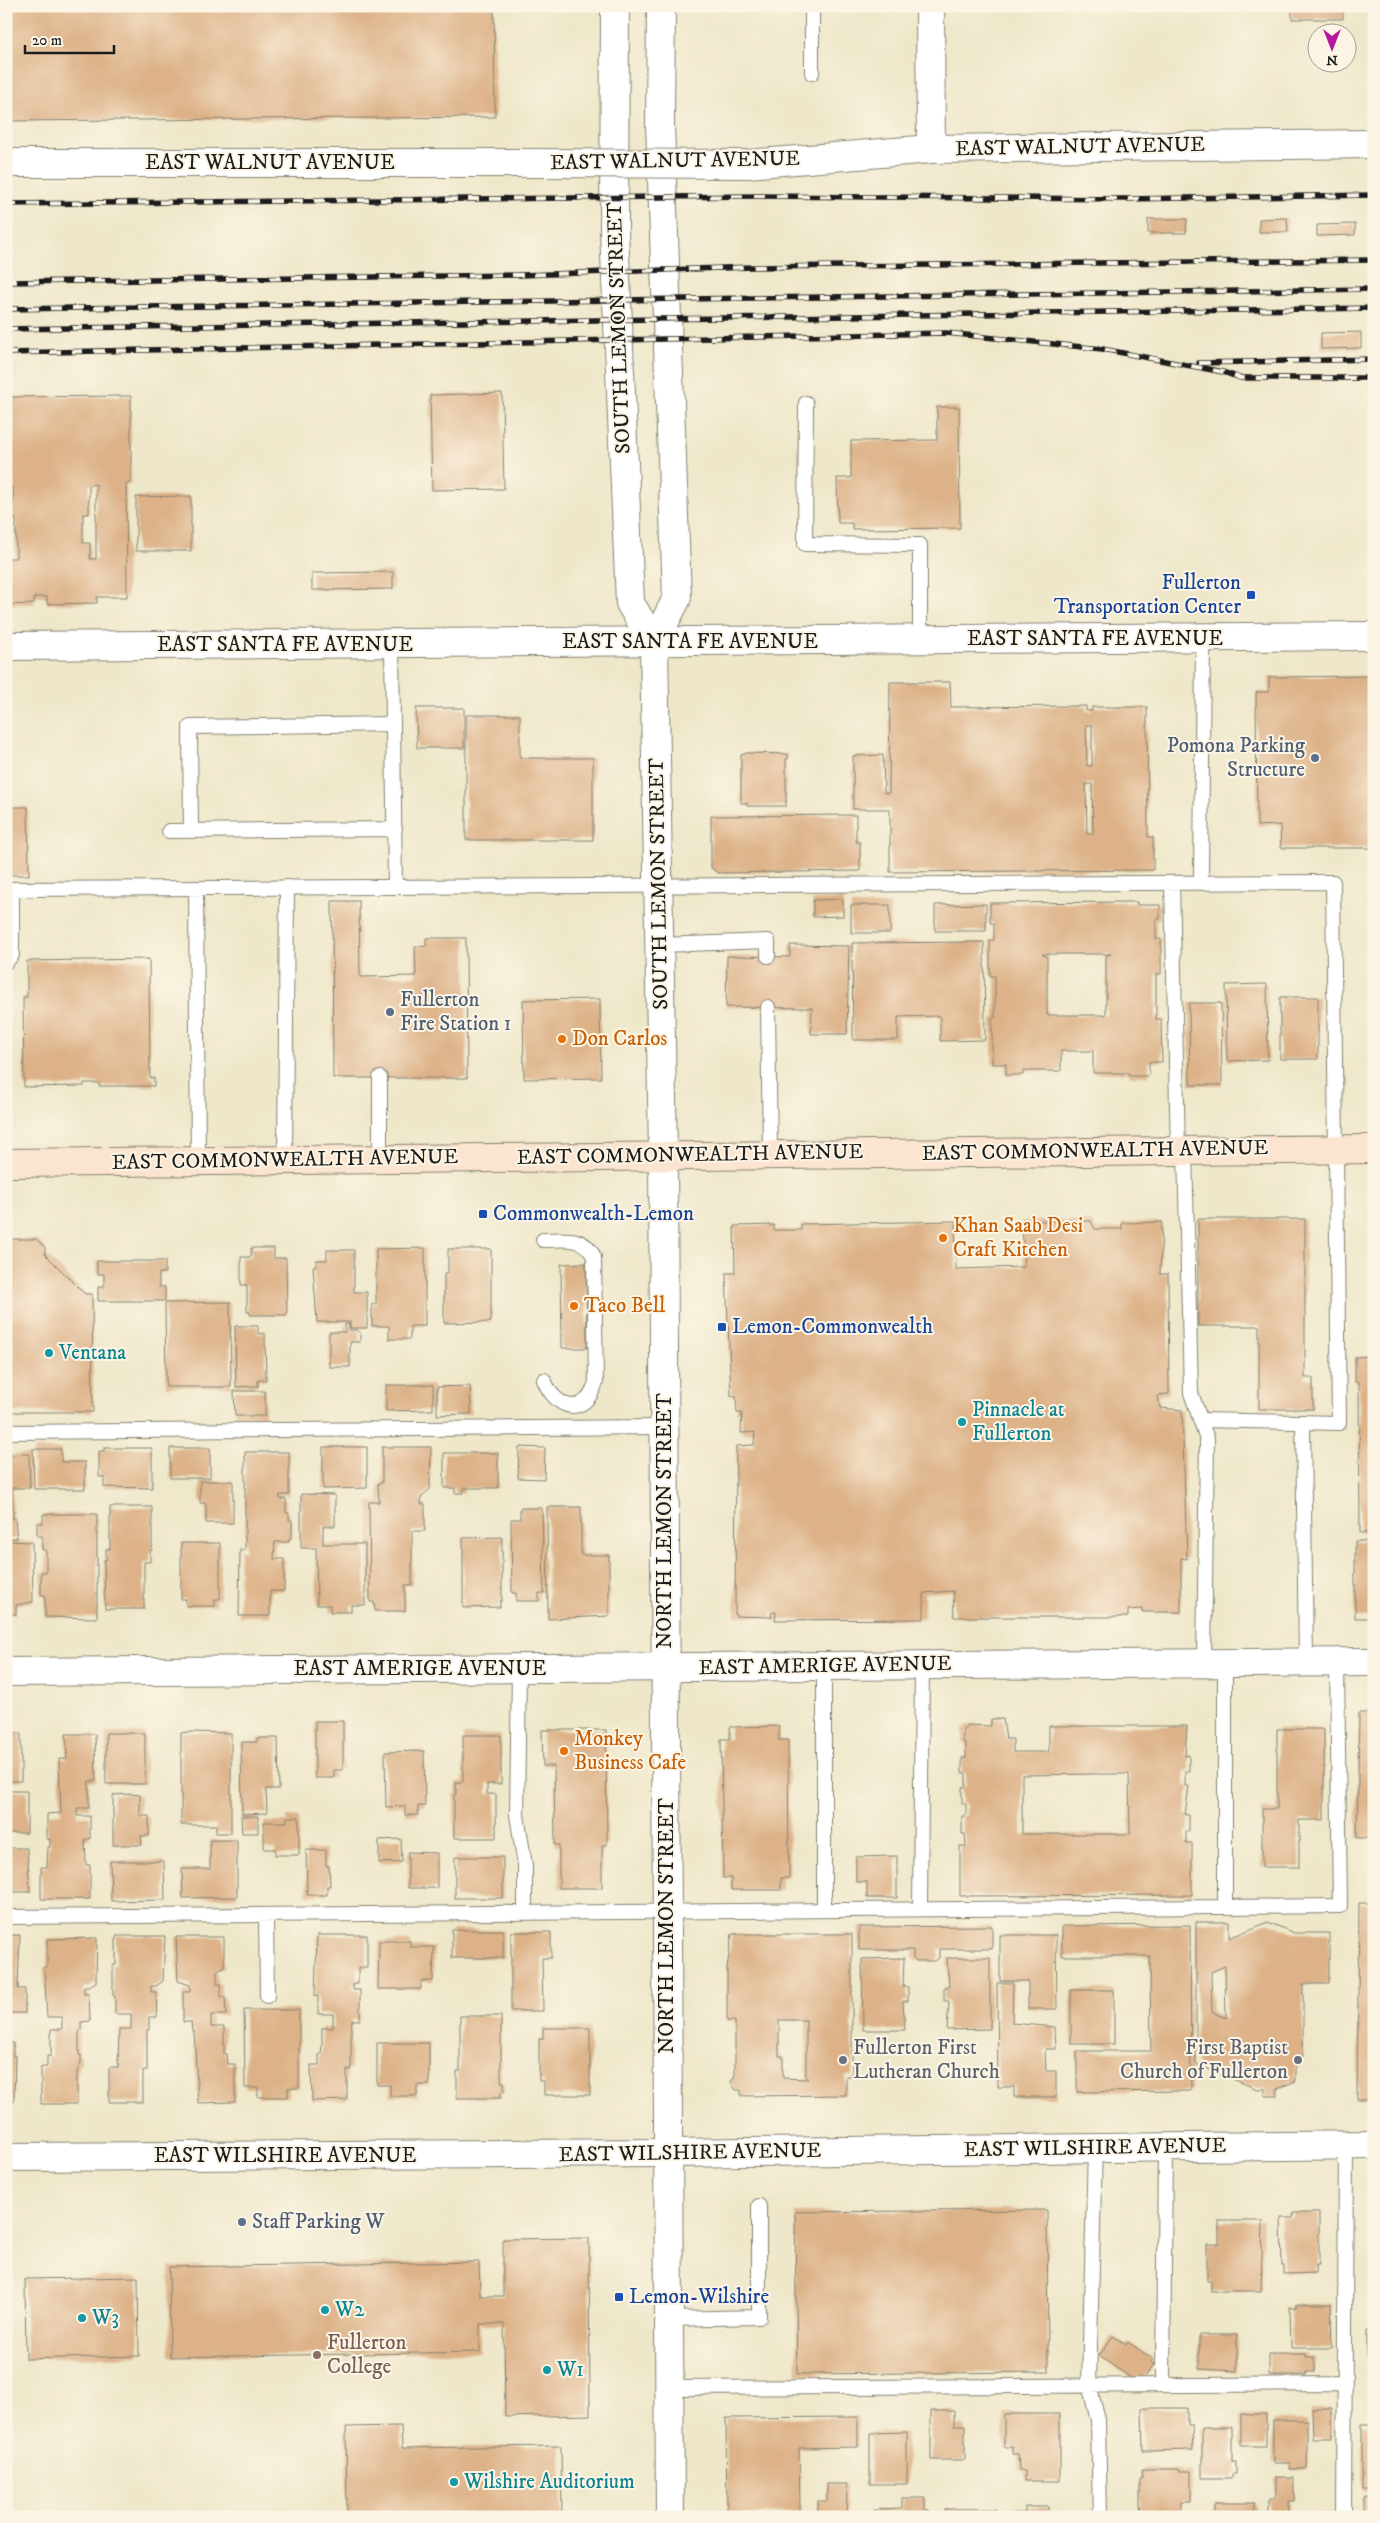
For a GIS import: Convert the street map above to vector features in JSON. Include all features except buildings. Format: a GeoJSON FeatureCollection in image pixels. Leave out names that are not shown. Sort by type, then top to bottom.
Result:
{"type":"FeatureCollection","features":[{"type":"Feature","properties":{"kind":"main road","name":"EAST COMMONWEALTH AVENUE"},"geometry":{"type":"LineString","coordinates":[[6,1163],[1374,1149]]}},
{"type":"Feature","properties":{"kind":"street","name":"SOUTH LEMON STREET"},"geometry":{"type":"LineString","coordinates":[[615,6],[614,231],[630,603],[654,643]]}},
{"type":"Feature","properties":{"kind":"street","name":"SOUTH LEMON STREET"},"geometry":{"type":"LineString","coordinates":[[661,6],[660,124],[677,598],[654,643],[661,944],[663,1155]]}},
{"type":"Feature","properties":{"kind":"street"},"geometry":{"type":"LineString","coordinates":[[930,6],[931,149]]}},
{"type":"Feature","properties":{"kind":"street","name":"EAST WALNUT AVENUE"},"geometry":{"type":"LineString","coordinates":[[6,163],[747,164],[931,149],[1374,144]]}},
{"type":"Feature","properties":{"kind":"street","name":"EAST SANTA FE AVENUE"},"geometry":{"type":"LineString","coordinates":[[6,646],[654,643],[1374,636]]}},
{"type":"Feature","properties":{"kind":"street","name":"NORTH LEMON STREET"},"geometry":{"type":"LineString","coordinates":[[663,1155],[670,2517]]}},
{"type":"Feature","properties":{"kind":"street","name":"EAST AMERIGE AVENUE"},"geometry":{"type":"LineString","coordinates":[[6,1672],[1374,1662]]}},
{"type":"Feature","properties":{"kind":"street","name":"EAST WILSHIRE AVENUE"},"geometry":{"type":"LineString","coordinates":[[6,2157],[668,2154],[1095,2147],[1374,2145]]}},
{"type":"Feature","properties":{"kind":"lane"},"geometry":{"type":"LineString","coordinates":[[812,6],[812,74]]}},
{"type":"Feature","properties":{"kind":"lane"},"geometry":{"type":"LineString","coordinates":[[806,403],[805,544],[920,545],[920,640]]}},
{"type":"Feature","properties":{"kind":"lane"},"geometry":{"type":"LineString","coordinates":[[1201,883],[1203,638]]}},
{"type":"Feature","properties":{"kind":"lane"},"geometry":{"type":"LineString","coordinates":[[392,644],[395,887]]}},
{"type":"Feature","properties":{"kind":"lane"},"geometry":{"type":"LineString","coordinates":[[191,831],[190,726],[393,724]]}},
{"type":"Feature","properties":{"kind":"lane"},"geometry":{"type":"LineString","coordinates":[[169,831],[395,829]]}},
{"type":"Feature","properties":{"kind":"lane"},"geometry":{"type":"LineString","coordinates":[[6,962],[12,955],[9,889],[1333,882],[1339,1423],[1200,1420]]}},
{"type":"Feature","properties":{"kind":"lane"},"geometry":{"type":"LineString","coordinates":[[1172,883],[1191,1393],[1207,1439],[1225,1908]]}},
{"type":"Feature","properties":{"kind":"lane"},"geometry":{"type":"LineString","coordinates":[[285,1160],[287,887]]}},
{"type":"Feature","properties":{"kind":"lane"},"geometry":{"type":"LineString","coordinates":[[196,888],[198,1161]]}},
{"type":"Feature","properties":{"kind":"lane"},"geometry":{"type":"LineString","coordinates":[[661,944],[768,941],[768,956]]}},
{"type":"Feature","properties":{"kind":"lane"},"geometry":{"type":"LineString","coordinates":[[768,1007],[770,1154]]}},
{"type":"Feature","properties":{"kind":"lane"},"geometry":{"type":"LineString","coordinates":[[380,1078],[380,1159]]}},
{"type":"Feature","properties":{"kind":"lane"},"geometry":{"type":"LineString","coordinates":[[543,1240],[578,1240],[585,1243],[594,1257],[596,1382],[586,1400],[576,1405],[566,1405],[556,1400],[544,1380]]}},
{"type":"Feature","properties":{"kind":"lane"},"geometry":{"type":"LineString","coordinates":[[1303,1423],[1306,1662]]}},
{"type":"Feature","properties":{"kind":"lane"},"geometry":{"type":"LineString","coordinates":[[6,1432],[665,1427]]}},
{"type":"Feature","properties":{"kind":"lane"},"geometry":{"type":"LineString","coordinates":[[6,1917],[1340,1906],[1337,1662]]}},
{"type":"Feature","properties":{"kind":"lane"},"geometry":{"type":"LineString","coordinates":[[920,1910],[922,1665]]}},
{"type":"Feature","properties":{"kind":"lane"},"geometry":{"type":"LineString","coordinates":[[824,1666],[824,1910]]}},
{"type":"Feature","properties":{"kind":"lane"},"geometry":{"type":"LineString","coordinates":[[519,1668],[517,1815],[526,1865],[526,1913]]}},
{"type":"Feature","properties":{"kind":"lane"},"geometry":{"type":"LineString","coordinates":[[266,1915],[268,1996]]}},
{"type":"Feature","properties":{"kind":"lane"},"geometry":{"type":"LineString","coordinates":[[1344,2517],[1346,2145]]}},
{"type":"Feature","properties":{"kind":"lane"},"geometry":{"type":"LineString","coordinates":[[1095,2147],[1089,2385],[1098,2420],[1100,2517]]}},
{"type":"Feature","properties":{"kind":"lane"},"geometry":{"type":"LineString","coordinates":[[1163,2385],[1165,2147]]}},
{"type":"Feature","properties":{"kind":"lane"},"geometry":{"type":"LineString","coordinates":[[669,2319],[758,2316],[758,2206]]}},
{"type":"Feature","properties":{"kind":"lane"},"geometry":{"type":"LineString","coordinates":[[670,2388],[1345,2384]]}},
{"type":"Feature","properties":{"kind":"railway"},"geometry":{"type":"LineString","coordinates":[[6,204],[757,196],[1126,199],[1374,195]]}},
{"type":"Feature","properties":{"kind":"railway"},"geometry":{"type":"LineString","coordinates":[[6,282],[521,275],[752,267],[1374,260]]}},
{"type":"Feature","properties":{"kind":"railway"},"geometry":{"type":"LineString","coordinates":[[6,309],[1374,289]]}},
{"type":"Feature","properties":{"kind":"railway"},"geometry":{"type":"LineString","coordinates":[[6,329],[1374,308]]}},
{"type":"Feature","properties":{"kind":"railway"},"geometry":{"type":"LineString","coordinates":[[6,353],[946,333],[1102,349],[1223,372],[1240,378],[1374,378]]}},
{"type":"Feature","properties":{"kind":"railway"},"geometry":{"type":"LineString","coordinates":[[1199,363],[1374,359]]}},
{"type":"Feature","properties":{"kind":"place","name":"Fullerton Transportation Center"},"geometry":{"type":"Point","coordinates":[1251,595]}},
{"type":"Feature","properties":{"kind":"place","name":"Pomona Parking Structure"},"geometry":{"type":"Point","coordinates":[1315,758]}},
{"type":"Feature","properties":{"kind":"place","name":"Fullerton Fire Station 1"},"geometry":{"type":"Point","coordinates":[390,1012]}},
{"type":"Feature","properties":{"kind":"place","name":"Don Carlos"},"geometry":{"type":"Point","coordinates":[562,1039]}},
{"type":"Feature","properties":{"kind":"place","name":"Commonwealth-Lemon"},"geometry":{"type":"Point","coordinates":[483,1214]}},
{"type":"Feature","properties":{"kind":"place","name":"Khan Saab Desi Craft Kitchen"},"geometry":{"type":"Point","coordinates":[943,1238]}},
{"type":"Feature","properties":{"kind":"place","name":"Taco Bell"},"geometry":{"type":"Point","coordinates":[574,1306]}},
{"type":"Feature","properties":{"kind":"place","name":"Lemon-Commonwealth"},"geometry":{"type":"Point","coordinates":[722,1327]}},
{"type":"Feature","properties":{"kind":"place","name":"Ventana"},"geometry":{"type":"Point","coordinates":[49,1353]}},
{"type":"Feature","properties":{"kind":"place","name":"Pinnacle at Fullerton"},"geometry":{"type":"Point","coordinates":[962,1422]}},
{"type":"Feature","properties":{"kind":"place","name":"Monkey Business Cafe"},"geometry":{"type":"Point","coordinates":[564,1751]}},
{"type":"Feature","properties":{"kind":"place","name":"Fullerton First Lutheran Church"},"geometry":{"type":"Point","coordinates":[843,2060]}},
{"type":"Feature","properties":{"kind":"place","name":"First Baptist Church of Fullerton"},"geometry":{"type":"Point","coordinates":[1298,2060]}},
{"type":"Feature","properties":{"kind":"place","name":"Staff Parking W"},"geometry":{"type":"Point","coordinates":[242,2222]}},
{"type":"Feature","properties":{"kind":"place","name":"Lemon-Wilshire"},"geometry":{"type":"Point","coordinates":[619,2297]}},
{"type":"Feature","properties":{"kind":"place","name":"W2"},"geometry":{"type":"Point","coordinates":[325,2310]}},
{"type":"Feature","properties":{"kind":"place","name":"W3"},"geometry":{"type":"Point","coordinates":[82,2318]}},
{"type":"Feature","properties":{"kind":"place","name":"Fullerton College"},"geometry":{"type":"Point","coordinates":[317,2355]}},
{"type":"Feature","properties":{"kind":"place","name":"W1"},"geometry":{"type":"Point","coordinates":[547,2370]}},
{"type":"Feature","properties":{"kind":"place","name":"Wilshire Auditorium"},"geometry":{"type":"Point","coordinates":[454,2482]}}]}
